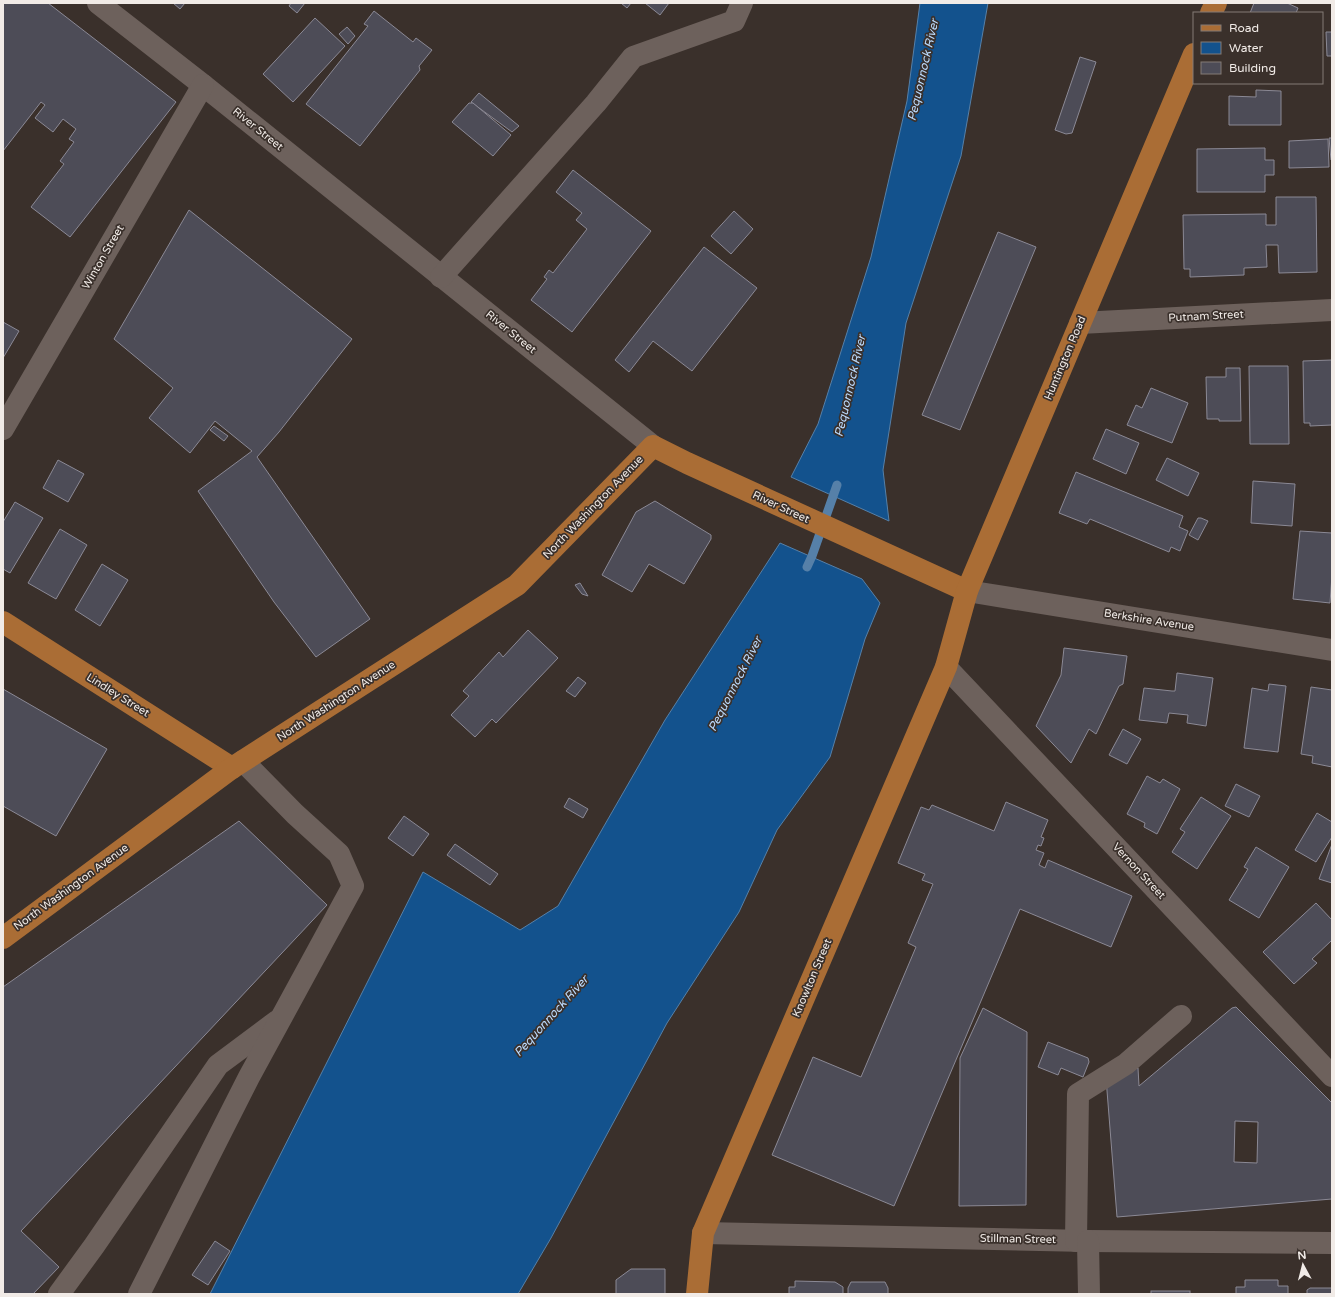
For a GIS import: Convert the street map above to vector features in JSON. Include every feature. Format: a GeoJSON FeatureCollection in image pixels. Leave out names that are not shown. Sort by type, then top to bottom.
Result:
{"type":"FeatureCollection","features":[{"type":"Feature","properties":{"kind":"main road"},"geometry":{"type":"LineString","coordinates":[[1212,12],[1216,3]]}},
{"type":"Feature","properties":{"kind":"main road","name":"Huntington Road"},"geometry":{"type":"LineString","coordinates":[[946,667],[967,591],[1193,56]]}},
{"type":"Feature","properties":{"kind":"main road","name":"River Street"},"geometry":{"type":"LineString","coordinates":[[653,446],[687,464],[967,591]]}},
{"type":"Feature","properties":{"kind":"main road","name":"North Washington Avenue"},"geometry":{"type":"LineString","coordinates":[[3,938],[238,765],[517,585],[653,446]]}},
{"type":"Feature","properties":{"kind":"main road","name":"Lindley Street"},"geometry":{"type":"LineString","coordinates":[[3,622],[238,765]]}},
{"type":"Feature","properties":{"kind":"main road","name":"Knowlton Street"},"geometry":{"type":"LineString","coordinates":[[697,1294],[703,1233],[946,667]]}},
{"type":"Feature","properties":{"kind":"street","name":"River Street"},"geometry":{"type":"LineString","coordinates":[[98,3],[203,85],[653,446]]}},
{"type":"Feature","properties":{"kind":"street"},"geometry":{"type":"LineString","coordinates":[[441,277],[596,103],[633,57],[734,21],[742,3]]}},
{"type":"Feature","properties":{"kind":"street","name":"Winton Street"},"geometry":{"type":"LineString","coordinates":[[3,428],[203,85]]}},
{"type":"Feature","properties":{"kind":"street","name":"Putnam Street"},"geometry":{"type":"LineString","coordinates":[[1080,323],[1332,310]]}},
{"type":"Feature","properties":{"kind":"street","name":"Berkshire Avenue"},"geometry":{"type":"LineString","coordinates":[[967,591],[1332,650]]}},
{"type":"Feature","properties":{"kind":"street","name":"Vernon Street"},"geometry":{"type":"LineString","coordinates":[[946,667],[1332,1076]]}},
{"type":"Feature","properties":{"kind":"street"},"geometry":{"type":"LineString","coordinates":[[139,1294],[249,1077],[353,886],[339,854],[238,765]]}},
{"type":"Feature","properties":{"kind":"street"},"geometry":{"type":"LineString","coordinates":[[59,1294],[94,1246],[218,1065],[282,1016]]}},
{"type":"Feature","properties":{"kind":"street"},"geometry":{"type":"LineString","coordinates":[[1089,1294],[1082,1241],[1078,1094],[1126,1064],[1181,1016]]}},
{"type":"Feature","properties":{"kind":"street","name":"Stillman Street"},"geometry":{"type":"LineString","coordinates":[[703,1233],[1082,1241],[1332,1243]]}},
{"type":"Feature","properties":{"kind":"water"},"geometry":{"type":"Polygon","coordinates":[[[920,3],[988,3],[961,156],[906,323],[883,470],[889,521],[791,477],[818,424],[871,257],[907,101],[920,3]]]}},
{"type":"Feature","properties":{"kind":"water"},"geometry":{"type":"Polygon","coordinates":[[[780,543],[862,579],[880,603],[865,639],[830,757],[777,830],[739,912],[667,1023],[551,1238],[518,1294],[210,1294],[423,872],[520,930],[558,906],[665,720],[780,543]]]}},
{"type":"Feature","properties":{"kind":"building"},"geometry":{"type":"Polygon","coordinates":[[[3,3],[48,3],[176,102],[70,237],[31,207],[64,164],[60,161],[74,142],[69,139],[76,129],[63,119],[53,132],[35,118],[45,105],[41,102],[3,151],[3,3]]]}},
{"type":"Feature","properties":{"kind":"building"},"geometry":{"type":"Polygon","coordinates":[[[173,3],[185,3],[180,9],[173,3]]]}},
{"type":"Feature","properties":{"kind":"building"},"geometry":{"type":"Polygon","coordinates":[[[291,3],[305,3],[297,13],[289,6],[291,3]]]}},
{"type":"Feature","properties":{"kind":"building"},"geometry":{"type":"Polygon","coordinates":[[[621,3],[631,3],[627,8],[621,3]]]}},
{"type":"Feature","properties":{"kind":"building"},"geometry":{"type":"Polygon","coordinates":[[[645,3],[669,3],[660,15],[645,3]]]}},
{"type":"Feature","properties":{"kind":"building"},"geometry":{"type":"Polygon","coordinates":[[[1254,3],[1287,3],[1298,8],[1296,12],[1250,12],[1254,3]]]}},
{"type":"Feature","properties":{"kind":"building"},"geometry":{"type":"Polygon","coordinates":[[[374,11],[413,42],[416,38],[432,50],[419,66],[420,70],[360,146],[306,104],[368,26],[364,24],[374,11]]]}},
{"type":"Feature","properties":{"kind":"building"},"geometry":{"type":"Polygon","coordinates":[[[315,18],[345,46],[293,102],[263,74],[315,18]]]}},
{"type":"Feature","properties":{"kind":"building"},"geometry":{"type":"Polygon","coordinates":[[[347,27],[355,36],[348,44],[339,34],[347,27]]]}},
{"type":"Feature","properties":{"kind":"building"},"geometry":{"type":"Polygon","coordinates":[[[1326,32],[1332,32],[1332,56],[1327,56],[1326,32]]]}},
{"type":"Feature","properties":{"kind":"building"},"geometry":{"type":"Polygon","coordinates":[[[1080,57],[1096,62],[1072,133],[1066,134],[1055,130],[1080,57]]]}},
{"type":"Feature","properties":{"kind":"building"},"geometry":{"type":"Polygon","coordinates":[[[1256,90],[1281,91],[1281,125],[1229,125],[1229,96],[1256,97],[1256,90]]]}},
{"type":"Feature","properties":{"kind":"building"},"geometry":{"type":"Polygon","coordinates":[[[479,93],[519,126],[512,132],[471,102],[479,93]]]}},
{"type":"Feature","properties":{"kind":"building"},"geometry":{"type":"Polygon","coordinates":[[[469,103],[473,103],[511,135],[493,156],[452,122],[469,103]]]}},
{"type":"Feature","properties":{"kind":"building"},"geometry":{"type":"Polygon","coordinates":[[[1329,138],[1332,138],[1332,160],[1331,160],[1329,138]]]}},
{"type":"Feature","properties":{"kind":"building"},"geometry":{"type":"Polygon","coordinates":[[[1328,139],[1329,167],[1289,168],[1289,141],[1328,139]]]}},
{"type":"Feature","properties":{"kind":"building"},"geometry":{"type":"Polygon","coordinates":[[[1265,148],[1265,160],[1274,160],[1274,175],[1265,175],[1265,192],[1197,192],[1197,149],[1265,148]]]}},
{"type":"Feature","properties":{"kind":"building"},"geometry":{"type":"Polygon","coordinates":[[[573,170],[651,231],[572,332],[531,300],[547,279],[544,277],[549,270],[553,273],[587,229],[576,220],[582,213],[556,192],[573,170]]]}},
{"type":"Feature","properties":{"kind":"building"},"geometry":{"type":"Polygon","coordinates":[[[1276,197],[1316,197],[1317,272],[1279,273],[1278,245],[1266,245],[1267,267],[1244,268],[1244,275],[1190,277],[1190,269],[1184,269],[1183,215],[1266,214],[1266,225],[1276,225],[1276,197]]]}},
{"type":"Feature","properties":{"kind":"building"},"geometry":{"type":"Polygon","coordinates":[[[189,210],[352,339],[279,432],[257,457],[370,619],[316,657],[274,602],[198,491],[252,451],[215,421],[190,453],[149,418],[173,388],[114,339],[189,210]]]}},
{"type":"Feature","properties":{"kind":"building"},"geometry":{"type":"Polygon","coordinates":[[[734,211],[753,229],[731,254],[711,236],[734,211]]]}},
{"type":"Feature","properties":{"kind":"building"},"geometry":{"type":"Polygon","coordinates":[[[998,232],[1036,247],[960,430],[922,415],[998,232]]]}},
{"type":"Feature","properties":{"kind":"building"},"geometry":{"type":"Polygon","coordinates":[[[704,247],[757,288],[692,371],[653,341],[629,372],[615,360],[704,247]]]}},
{"type":"Feature","properties":{"kind":"building"},"geometry":{"type":"Polygon","coordinates":[[[3,322],[19,331],[3,358],[3,322]]]}},
{"type":"Feature","properties":{"kind":"building"},"geometry":{"type":"Polygon","coordinates":[[[1332,360],[1332,425],[1310,426],[1310,423],[1304,423],[1303,361],[1332,360]]]}},
{"type":"Feature","properties":{"kind":"building"},"geometry":{"type":"Polygon","coordinates":[[[1249,366],[1288,366],[1289,444],[1250,444],[1249,366]]]}},
{"type":"Feature","properties":{"kind":"building"},"geometry":{"type":"Polygon","coordinates":[[[1226,368],[1240,368],[1241,421],[1219,421],[1219,419],[1207,419],[1206,377],[1226,377],[1226,368]]]}},
{"type":"Feature","properties":{"kind":"building"},"geometry":{"type":"Polygon","coordinates":[[[1151,388],[1188,403],[1172,443],[1127,425],[1136,405],[1142,408],[1151,388]]]}},
{"type":"Feature","properties":{"kind":"building"},"geometry":{"type":"Polygon","coordinates":[[[214,426],[228,436],[224,441],[210,430],[214,426]]]}},
{"type":"Feature","properties":{"kind":"building"},"geometry":{"type":"Polygon","coordinates":[[[1106,429],[1139,443],[1126,474],[1093,459],[1106,429]]]}},
{"type":"Feature","properties":{"kind":"building"},"geometry":{"type":"Polygon","coordinates":[[[1167,458],[1199,473],[1188,496],[1156,480],[1167,458]]]}},
{"type":"Feature","properties":{"kind":"building"},"geometry":{"type":"Polygon","coordinates":[[[58,460],[84,474],[68,502],[43,488],[58,460]]]}},
{"type":"Feature","properties":{"kind":"building"},"geometry":{"type":"Polygon","coordinates":[[[1076,472],[1183,516],[1179,527],[1188,531],[1180,551],[1171,547],[1169,552],[1090,519],[1087,524],[1059,513],[1076,472]]]}},
{"type":"Feature","properties":{"kind":"building"},"geometry":{"type":"Polygon","coordinates":[[[1253,481],[1295,484],[1292,526],[1251,523],[1253,481]]]}},
{"type":"Feature","properties":{"kind":"building"},"geometry":{"type":"Polygon","coordinates":[[[655,501],[711,535],[711,539],[684,584],[649,564],[632,592],[602,575],[636,512],[655,501]]]}},
{"type":"Feature","properties":{"kind":"building"},"geometry":{"type":"Polygon","coordinates":[[[15,502],[43,518],[10,573],[3,569],[3,522],[15,502]]]}},
{"type":"Feature","properties":{"kind":"building"},"geometry":{"type":"Polygon","coordinates":[[[1198,518],[1208,521],[1198,540],[1189,535],[1198,518]]]}},
{"type":"Feature","properties":{"kind":"building"},"geometry":{"type":"Polygon","coordinates":[[[60,529],[87,545],[56,599],[28,583],[60,529]]]}},
{"type":"Feature","properties":{"kind":"building"},"geometry":{"type":"Polygon","coordinates":[[[1300,531],[1332,533],[1330,603],[1293,599],[1300,531]]]}},
{"type":"Feature","properties":{"kind":"building"},"geometry":{"type":"Polygon","coordinates":[[[102,564],[128,580],[100,626],[75,610],[102,564]]]}},
{"type":"Feature","properties":{"kind":"building"},"geometry":{"type":"Polygon","coordinates":[[[580,583],[588,596],[582,594],[575,585],[580,583]]]}},
{"type":"Feature","properties":{"kind":"building"},"geometry":{"type":"Polygon","coordinates":[[[528,630],[558,658],[496,723],[492,719],[475,737],[451,715],[469,696],[463,691],[499,652],[503,657],[528,630]]]}},
{"type":"Feature","properties":{"kind":"building"},"geometry":{"type":"Polygon","coordinates":[[[1064,648],[1127,656],[1123,684],[1119,686],[1096,734],[1089,729],[1071,763],[1036,726],[1061,675],[1064,648]]]}},
{"type":"Feature","properties":{"kind":"building"},"geometry":{"type":"Polygon","coordinates":[[[1177,673],[1213,678],[1206,726],[1187,723],[1188,715],[1169,713],[1167,723],[1139,720],[1144,688],[1175,691],[1177,673]]]}},
{"type":"Feature","properties":{"kind":"building"},"geometry":{"type":"Polygon","coordinates":[[[578,677],[586,683],[575,697],[566,691],[578,677]]]}},
{"type":"Feature","properties":{"kind":"building"},"geometry":{"type":"Polygon","coordinates":[[[1269,684],[1286,686],[1278,752],[1244,748],[1252,688],[1268,691],[1269,684]]]}},
{"type":"Feature","properties":{"kind":"building"},"geometry":{"type":"Polygon","coordinates":[[[1311,687],[1332,690],[1332,767],[1312,763],[1313,756],[1301,754],[1311,687]]]}},
{"type":"Feature","properties":{"kind":"building"},"geometry":{"type":"Polygon","coordinates":[[[3,689],[107,749],[56,836],[3,806],[3,689]]]}},
{"type":"Feature","properties":{"kind":"building"},"geometry":{"type":"Polygon","coordinates":[[[1123,729],[1141,739],[1127,764],[1109,755],[1123,729]]]}},
{"type":"Feature","properties":{"kind":"building"},"geometry":{"type":"Polygon","coordinates":[[[1147,776],[1160,783],[1163,779],[1180,789],[1157,834],[1144,827],[1145,823],[1127,814],[1147,776]]]}},
{"type":"Feature","properties":{"kind":"building"},"geometry":{"type":"Polygon","coordinates":[[[1236,784],[1260,796],[1249,817],[1225,806],[1236,784]]]}},
{"type":"Feature","properties":{"kind":"building"},"geometry":{"type":"Polygon","coordinates":[[[1201,797],[1231,816],[1197,869],[1172,852],[1185,832],[1180,829],[1201,797]]]}},
{"type":"Feature","properties":{"kind":"building"},"geometry":{"type":"Polygon","coordinates":[[[569,798],[588,809],[583,818],[564,807],[569,798]]]}},
{"type":"Feature","properties":{"kind":"building"},"geometry":{"type":"Polygon","coordinates":[[[1006,802],[1048,820],[1041,837],[1044,838],[1041,846],[1038,845],[1036,850],[1044,853],[1039,865],[1045,868],[1048,860],[1132,896],[1111,947],[1020,909],[894,1206],[772,1155],[813,1057],[861,1077],[916,947],[908,943],[933,884],[922,880],[925,874],[898,863],[921,807],[929,810],[932,805],[994,831],[1006,802]]]}},
{"type":"Feature","properties":{"kind":"building"},"geometry":{"type":"Polygon","coordinates":[[[1317,813],[1332,822],[1332,837],[1316,862],[1295,850],[1317,813]]]}},
{"type":"Feature","properties":{"kind":"building"},"geometry":{"type":"Polygon","coordinates":[[[404,816],[429,834],[413,856],[388,838],[404,816]]]}},
{"type":"Feature","properties":{"kind":"building"},"geometry":{"type":"Polygon","coordinates":[[[239,821],[327,905],[21,1231],[59,1267],[33,1294],[3,1294],[3,987],[239,821]]]}},
{"type":"Feature","properties":{"kind":"building"},"geometry":{"type":"Polygon","coordinates":[[[455,844],[498,874],[490,885],[447,855],[455,844]]]}},
{"type":"Feature","properties":{"kind":"building"},"geometry":{"type":"Polygon","coordinates":[[[1332,844],[1332,883],[1319,879],[1332,844]]]}},
{"type":"Feature","properties":{"kind":"building"},"geometry":{"type":"Polygon","coordinates":[[[1256,847],[1289,867],[1259,918],[1229,900],[1248,869],[1244,867],[1256,847]]]}},
{"type":"Feature","properties":{"kind":"building"},"geometry":{"type":"Polygon","coordinates":[[[1316,903],[1332,920],[1332,940],[1312,959],[1317,963],[1294,984],[1263,952],[1316,903]]]}},
{"type":"Feature","properties":{"kind":"building"},"geometry":{"type":"Polygon","coordinates":[[[1236,1007],[1332,1103],[1332,1199],[1117,1217],[1106,1078],[1138,1068],[1139,1086],[1232,1008],[1236,1007]],[[1235,1121],[1234,1162],[1257,1163],[1258,1122],[1235,1121]]]}},
{"type":"Feature","properties":{"kind":"building"},"geometry":{"type":"Polygon","coordinates":[[[983,1008],[1027,1032],[1026,1205],[959,1206],[960,1058],[983,1008]]]}},
{"type":"Feature","properties":{"kind":"building"},"geometry":{"type":"Polygon","coordinates":[[[1048,1042],[1088,1058],[1089,1062],[1083,1077],[1061,1068],[1058,1075],[1038,1067],[1048,1042]]]}},
{"type":"Feature","properties":{"kind":"building"},"geometry":{"type":"Polygon","coordinates":[[[215,1241],[230,1251],[208,1285],[192,1275],[215,1241]]]}},
{"type":"Feature","properties":{"kind":"building"},"geometry":{"type":"Polygon","coordinates":[[[631,1269],[665,1269],[665,1294],[616,1294],[616,1280],[631,1269]]]}},
{"type":"Feature","properties":{"kind":"building"},"geometry":{"type":"Polygon","coordinates":[[[1245,1280],[1278,1280],[1278,1286],[1288,1286],[1288,1294],[1236,1294],[1236,1287],[1245,1287],[1245,1280]]]}},
{"type":"Feature","properties":{"kind":"building"},"geometry":{"type":"Polygon","coordinates":[[[795,1281],[835,1282],[843,1287],[843,1294],[789,1294],[789,1287],[795,1287],[795,1281]]]}},
{"type":"Feature","properties":{"kind":"building"},"geometry":{"type":"Polygon","coordinates":[[[851,1282],[885,1282],[888,1288],[888,1294],[848,1294],[848,1288],[851,1282]]]}},
{"type":"Feature","properties":{"kind":"building"},"geometry":{"type":"Polygon","coordinates":[[[1310,1288],[1332,1288],[1332,1294],[1307,1294],[1307,1290],[1310,1288]]]}},
{"type":"Feature","properties":{"kind":"building"},"geometry":{"type":"Polygon","coordinates":[[[1151,1291],[1190,1291],[1190,1294],[1151,1294],[1151,1291]]]}},
{"type":"Feature","properties":{"kind":"waterway","name":"Pequonnock River"},"geometry":{"type":"LineString","coordinates":[[807,567],[837,485]]}}]}
